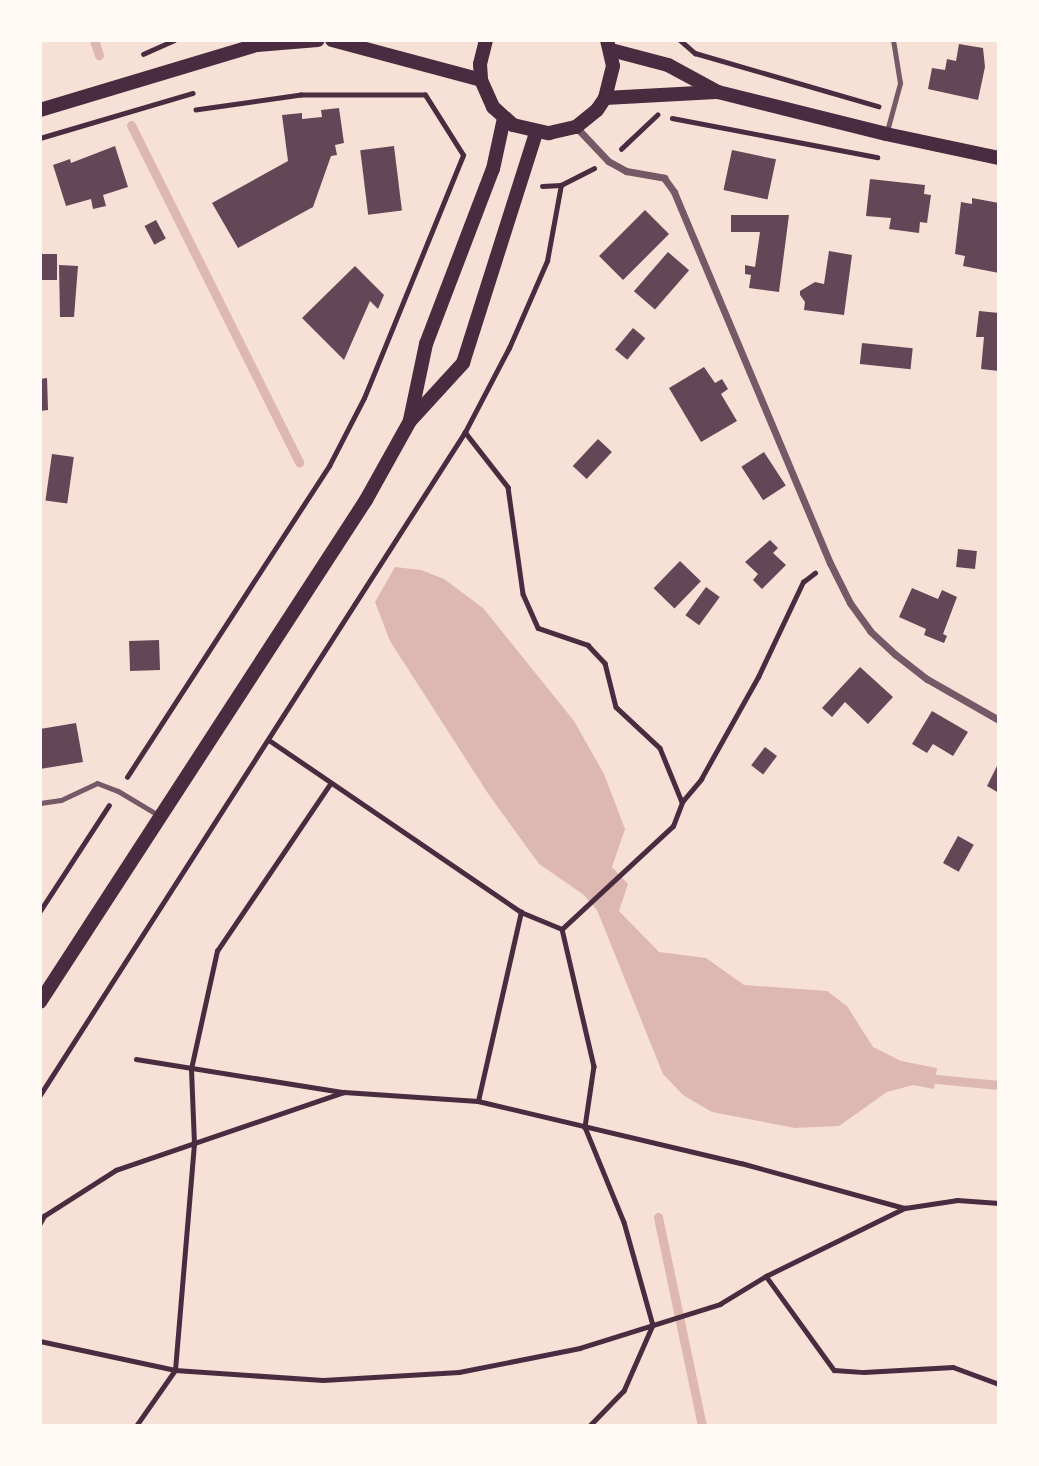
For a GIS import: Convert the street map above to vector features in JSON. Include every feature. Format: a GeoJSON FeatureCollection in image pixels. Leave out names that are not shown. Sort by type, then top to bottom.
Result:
{"type":"FeatureCollection","features":[{"type":"Feature","properties":{"kind":"main road"},"geometry":{"type":"LineString","coordinates":[[40,110],[257,45],[318,40]]}},
{"type":"Feature","properties":{"kind":"main road"},"geometry":{"type":"LineString","coordinates":[[332,40],[481,80]]}},
{"type":"Feature","properties":{"kind":"main road"},"geometry":{"type":"LineString","coordinates":[[486,40],[480,64],[481,80],[493,107],[504,118],[536,133],[576,127],[597,110],[605,98],[613,66],[609,45],[668,65],[718,92],[886,134],[999,158]]}},
{"type":"Feature","properties":{"kind":"main road"},"geometry":{"type":"LineString","coordinates":[[605,98],[718,92]]}},
{"type":"Feature","properties":{"kind":"main road"},"geometry":{"type":"LineString","coordinates":[[410,421],[426,344],[493,169],[504,118]]}},
{"type":"Feature","properties":{"kind":"main road"},"geometry":{"type":"LineString","coordinates":[[40,1002],[366,500],[410,421],[463,363],[536,133]]}},
{"type":"Feature","properties":{"kind":"street"},"geometry":{"type":"LineString","coordinates":[[576,127],[608,160],[626,171],[664,177],[674,192],[830,563],[850,603],[879,639],[927,678],[999,720]]}},
{"type":"Feature","properties":{"kind":"lane"},"geometry":{"type":"LineString","coordinates":[[886,134],[900,83],[892,40]]}},
{"type":"Feature","properties":{"kind":"lane"},"geometry":{"type":"LineString","coordinates":[[40,803],[61,800],[97,783],[118,791],[159,816]]}},
{"type":"Feature","properties":{"kind":"path"},"geometry":{"type":"LineString","coordinates":[[138,57],[174,40]]}},
{"type":"Feature","properties":{"kind":"path"},"geometry":{"type":"LineString","coordinates":[[680,40],[695,53],[893,111]]}},
{"type":"Feature","properties":{"kind":"path"},"geometry":{"type":"LineString","coordinates":[[40,138],[193,93]]}},
{"type":"Feature","properties":{"kind":"path"},"geometry":{"type":"LineString","coordinates":[[40,911],[329,466],[364,398],[463,155],[425,95],[301,95],[196,110]]}},
{"type":"Feature","properties":{"kind":"path"},"geometry":{"type":"LineString","coordinates":[[533,182],[547,188],[561,186],[608,160],[652,122],[656,115],[727,126],[890,159]]}},
{"type":"Feature","properties":{"kind":"path"},"geometry":{"type":"LineString","coordinates":[[40,1095],[465,432],[509,348],[547,261],[561,186]]}},
{"type":"Feature","properties":{"kind":"path"},"geometry":{"type":"LineString","coordinates":[[465,432],[508,487],[523,594],[538,628],[588,645],[605,663],[616,707],[660,748],[682,802]]}},
{"type":"Feature","properties":{"kind":"path"},"geometry":{"type":"LineString","coordinates":[[562,929],[673,826],[682,802],[701,779],[758,677],[803,582],[830,563]]}},
{"type":"Feature","properties":{"kind":"path"},"geometry":{"type":"LineString","coordinates":[[269,740],[521,912],[562,929]]}},
{"type":"Feature","properties":{"kind":"path"},"geometry":{"type":"LineString","coordinates":[[136,1426],[175,1370],[194,1144],[191,1069],[217,951],[330,784]]}},
{"type":"Feature","properties":{"kind":"path"},"geometry":{"type":"LineString","coordinates":[[478,1101],[521,912]]}},
{"type":"Feature","properties":{"kind":"path"},"geometry":{"type":"LineString","coordinates":[[562,929],[594,1066],[585,1127],[624,1222],[653,1325],[624,1391],[590,1426]]}},
{"type":"Feature","properties":{"kind":"path"},"geometry":{"type":"LineString","coordinates":[[136,1059],[344,1092],[478,1101],[741,1163],[905,1208]]}},
{"type":"Feature","properties":{"kind":"path"},"geometry":{"type":"LineString","coordinates":[[40,1223],[44,1216],[116,1170],[344,1092]]}},
{"type":"Feature","properties":{"kind":"path"},"geometry":{"type":"LineString","coordinates":[[40,1341],[175,1370],[323,1380],[459,1372],[580,1348],[720,1304],[766,1276],[905,1208],[957,1200],[999,1203]]}},
{"type":"Feature","properties":{"kind":"path"},"geometry":{"type":"LineString","coordinates":[[766,1276],[834,1370],[864,1372],[953,1367],[999,1384]]}},
{"type":"Feature","properties":{"kind":"shaded area"},"geometry":{"type":"Polygon","coordinates":[[[395,567],[421,570],[444,579],[483,608],[574,721],[604,774],[625,829],[612,867],[628,884],[619,911],[659,952],[706,958],[744,985],[827,991],[847,1006],[873,1047],[901,1061],[937,1068],[934,1089],[913,1085],[887,1092],[839,1126],[795,1128],[712,1112],[683,1095],[663,1074],[597,910],[584,895],[539,864],[489,795],[390,641],[375,602],[395,567]]]}},
{"type":"Feature","properties":{"kind":"building"},"geometry":{"type":"Polygon","coordinates":[[[959,44],[983,48],[985,67],[978,100],[928,89],[932,68],[945,70],[947,59],[956,61],[959,44]]]}},
{"type":"Feature","properties":{"kind":"building"},"geometry":{"type":"Polygon","coordinates":[[[339,108],[344,143],[335,145],[337,155],[331,156],[313,207],[238,248],[212,203],[288,161],[282,115],[302,113],[302,119],[322,117],[321,110],[339,108]]]}},
{"type":"Feature","properties":{"kind":"building"},"geometry":{"type":"Polygon","coordinates":[[[115,146],[128,187],[103,195],[106,206],[93,209],[91,199],[66,206],[53,165],[70,159],[71,163],[115,146]]]}},
{"type":"Feature","properties":{"kind":"building"},"geometry":{"type":"Polygon","coordinates":[[[394,146],[402,211],[368,215],[360,150],[394,146]]]}},
{"type":"Feature","properties":{"kind":"building"},"geometry":{"type":"Polygon","coordinates":[[[732,150],[776,159],[767,199],[723,190],[732,150]]]}},
{"type":"Feature","properties":{"kind":"building"},"geometry":{"type":"Polygon","coordinates":[[[870,179],[925,185],[924,194],[931,195],[927,223],[920,222],[919,233],[889,229],[891,218],[866,216],[870,179]]]}},
{"type":"Feature","properties":{"kind":"building"},"geometry":{"type":"Polygon","coordinates":[[[972,198],[999,203],[999,273],[963,266],[965,256],[955,254],[961,202],[972,204],[972,198]]]}},
{"type":"Feature","properties":{"kind":"building"},"geometry":{"type":"Polygon","coordinates":[[[645,210],[669,234],[623,280],[599,256],[645,210]]]}},
{"type":"Feature","properties":{"kind":"building"},"geometry":{"type":"Polygon","coordinates":[[[731,215],[789,215],[779,292],[749,288],[751,275],[745,274],[745,265],[755,267],[760,232],[731,232],[731,215]]]}},
{"type":"Feature","properties":{"kind":"building"},"geometry":{"type":"Polygon","coordinates":[[[156,220],[166,239],[154,245],[145,226],[156,220]]]}},
{"type":"Feature","properties":{"kind":"building"},"geometry":{"type":"Polygon","coordinates":[[[829,251],[852,255],[844,315],[804,310],[805,302],[800,295],[800,291],[815,282],[824,284],[829,251]]]}},
{"type":"Feature","properties":{"kind":"building"},"geometry":{"type":"Polygon","coordinates":[[[668,252],[689,270],[655,310],[634,291],[668,252]]]}},
{"type":"Feature","properties":{"kind":"building"},"geometry":{"type":"Polygon","coordinates":[[[40,254],[57,254],[57,280],[40,280],[40,254]]]}},
{"type":"Feature","properties":{"kind":"building"},"geometry":{"type":"Polygon","coordinates":[[[59,265],[78,266],[74,317],[60,317],[59,265]]]}},
{"type":"Feature","properties":{"kind":"building"},"geometry":{"type":"Polygon","coordinates":[[[355,266],[384,295],[378,309],[370,301],[344,360],[302,318],[355,266]]]}},
{"type":"Feature","properties":{"kind":"building"},"geometry":{"type":"Polygon","coordinates":[[[979,311],[999,313],[999,371],[981,369],[984,337],[976,337],[979,311]]]}},
{"type":"Feature","properties":{"kind":"building"},"geometry":{"type":"Polygon","coordinates":[[[633,328],[645,338],[627,360],[615,349],[633,328]]]}},
{"type":"Feature","properties":{"kind":"building"},"geometry":{"type":"Polygon","coordinates":[[[862,343],[913,348],[911,369],[860,364],[862,343]]]}},
{"type":"Feature","properties":{"kind":"building"},"geometry":{"type":"Polygon","coordinates":[[[704,367],[715,383],[722,379],[728,389],[721,394],[737,421],[701,442],[669,388],[704,367]]]}},
{"type":"Feature","properties":{"kind":"building"},"geometry":{"type":"Polygon","coordinates":[[[47,378],[48,410],[40,411],[40,379],[47,378]]]}},
{"type":"Feature","properties":{"kind":"building"},"geometry":{"type":"Polygon","coordinates":[[[598,439],[612,452],[587,479],[573,466],[598,439]]]}},
{"type":"Feature","properties":{"kind":"building"},"geometry":{"type":"Polygon","coordinates":[[[764,452],[786,486],[763,500],[741,467],[764,452]]]}},
{"type":"Feature","properties":{"kind":"building"},"geometry":{"type":"Polygon","coordinates":[[[52,454],[74,457],[67,504],[45,501],[52,454]]]}},
{"type":"Feature","properties":{"kind":"building"},"geometry":{"type":"Polygon","coordinates":[[[770,540],[778,548],[773,553],[786,565],[762,589],[753,580],[758,574],[745,562],[770,540]]]}},
{"type":"Feature","properties":{"kind":"building"},"geometry":{"type":"Polygon","coordinates":[[[958,549],[977,551],[975,569],[956,567],[958,549]]]}},
{"type":"Feature","properties":{"kind":"building"},"geometry":{"type":"Polygon","coordinates":[[[680,561],[701,581],[674,608],[654,588],[680,561]]]}},
{"type":"Feature","properties":{"kind":"building"},"geometry":{"type":"Polygon","coordinates":[[[706,587],[720,597],[699,625],[685,615],[706,587]]]}},
{"type":"Feature","properties":{"kind":"building"},"geometry":{"type":"Polygon","coordinates":[[[912,588],[938,599],[942,590],[957,597],[943,634],[947,636],[944,643],[924,635],[926,629],[899,617],[912,588]]]}},
{"type":"Feature","properties":{"kind":"building"},"geometry":{"type":"Polygon","coordinates":[[[159,640],[160,670],[130,671],[129,641],[159,640]]]}},
{"type":"Feature","properties":{"kind":"building"},"geometry":{"type":"Polygon","coordinates":[[[860,667],[893,697],[868,724],[845,702],[832,717],[822,708],[860,667]]]}},
{"type":"Feature","properties":{"kind":"building"},"geometry":{"type":"Polygon","coordinates":[[[932,711],[968,732],[953,756],[933,744],[927,753],[912,744],[932,711]]]}},
{"type":"Feature","properties":{"kind":"building"},"geometry":{"type":"Polygon","coordinates":[[[76,723],[83,762],[40,769],[40,729],[76,723]]]}},
{"type":"Feature","properties":{"kind":"building"},"geometry":{"type":"Polygon","coordinates":[[[765,747],[777,756],[763,774],[751,765],[765,747]]]}},
{"type":"Feature","properties":{"kind":"building"},"geometry":{"type":"Polygon","coordinates":[[[999,762],[999,793],[987,786],[999,762]]]}},
{"type":"Feature","properties":{"kind":"building"},"geometry":{"type":"Polygon","coordinates":[[[958,836],[974,845],[959,872],[943,863],[958,836]]]}},
{"type":"Feature","properties":{"kind":"waterway"},"geometry":{"type":"LineString","coordinates":[[94,40],[99,55]]}},
{"type":"Feature","properties":{"kind":"waterway"},"geometry":{"type":"LineString","coordinates":[[131,125],[299,462]]}},
{"type":"Feature","properties":{"kind":"waterway"},"geometry":{"type":"LineString","coordinates":[[936,1079],[999,1085]]}},
{"type":"Feature","properties":{"kind":"waterway"},"geometry":{"type":"LineString","coordinates":[[658,1217],[702,1426]]}}]}
